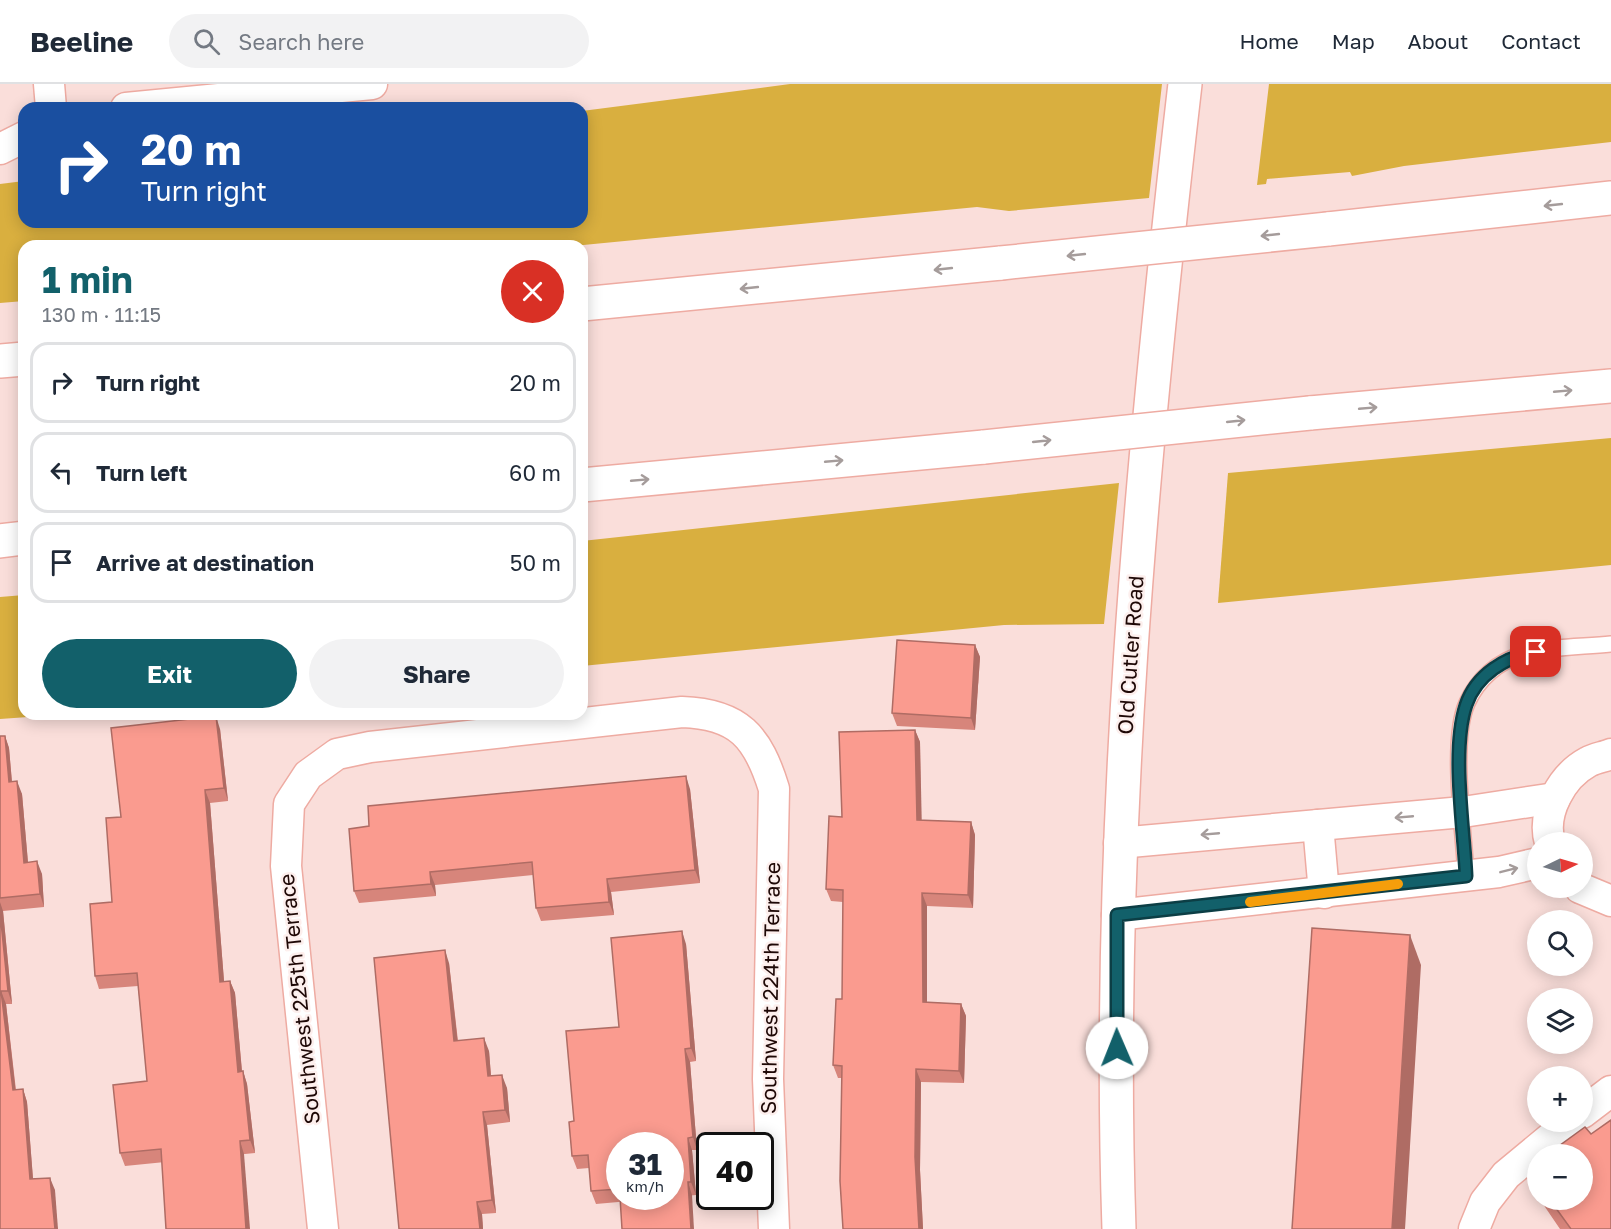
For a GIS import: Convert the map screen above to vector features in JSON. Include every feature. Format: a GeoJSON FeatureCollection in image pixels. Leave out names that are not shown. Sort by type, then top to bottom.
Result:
{"type":"FeatureCollection","features":[{"type":"Feature","properties":{"kind":"main road","name":"Old Cutler Road"},"geometry":{"type":"LineString","coordinates":[[1119,1229],[1117,915],[1130,651],[1154,351],[1185,84]]}},
{"type":"Feature","properties":{"kind":"main road"},"geometry":{"type":"LineString","coordinates":[[588,303],[1001,263],[1611,198]]}},
{"type":"Feature","properties":{"kind":"main road"},"geometry":{"type":"LineString","coordinates":[[0,361],[18,359]]}},
{"type":"Feature","properties":{"kind":"main road"},"geometry":{"type":"LineString","coordinates":[[588,484],[1310,413],[1611,386]]}},
{"type":"Feature","properties":{"kind":"main road"},"geometry":{"type":"LineString","coordinates":[[0,541],[18,539]]}},
{"type":"Feature","properties":{"kind":"street"},"geometry":{"type":"LineString","coordinates":[[49,84],[50,102]]}},
{"type":"Feature","properties":{"kind":"street"},"geometry":{"type":"LineString","coordinates":[[188,102],[372,84]]}},
{"type":"Feature","properties":{"kind":"street"},"geometry":{"type":"LineString","coordinates":[[0,149],[18,140]]}},
{"type":"Feature","properties":{"kind":"street","name":"Southwest 225th Terrace"},"geometry":{"type":"LineString","coordinates":[[323,1229],[286,866],[289,804],[308,775],[338,754],[370,747],[681,712],[708,715],[733,725],[749,736],[760,750]]}},
{"type":"Feature","properties":{"kind":"street","name":"Southwest 224th Terrace"},"geometry":{"type":"LineString","coordinates":[[760,750],[774,789],[775,804],[768,1067],[774,1229]]}},
{"type":"Feature","properties":{"kind":"street"},"geometry":{"type":"LineString","coordinates":[[1550,832],[1549,818],[1555,798],[1569,776],[1589,761],[1611,754]]}},
{"type":"Feature","properties":{"kind":"street"},"geometry":{"type":"LineString","coordinates":[[1119,843],[1463,812],[1555,798]]}},
{"type":"Feature","properties":{"kind":"street"},"geometry":{"type":"LineString","coordinates":[[1318,825],[1324,894]]}},
{"type":"Feature","properties":{"kind":"street"},"geometry":{"type":"LineString","coordinates":[[1117,915],[1324,894],[1466,876],[1527,865]]}},
{"type":"Feature","properties":{"kind":"street"},"geometry":{"type":"LineString","coordinates":[[1593,893],[1611,901]]}},
{"type":"Feature","properties":{"kind":"street"},"geometry":{"type":"LineString","coordinates":[[1593,1105],[1611,1091]]}},
{"type":"Feature","properties":{"kind":"street"},"geometry":{"type":"LineString","coordinates":[[1474,1229],[1485,1202],[1506,1175],[1558,1132]]}},
{"type":"Feature","properties":{"kind":"lane"},"geometry":{"type":"LineString","coordinates":[[1466,876],[1460,740],[1466,705],[1480,680],[1500,664],[1524,654],[1611,644]]}},
{"type":"Feature","properties":{"kind":"shaded area"},"geometry":{"type":"Polygon","coordinates":[[[790,84],[1162,84],[1149,198],[1009,211],[977,207],[588,245],[588,240],[18,240],[18,302],[0,303],[0,184],[18,182],[18,228],[588,228],[588,110],[790,84]]]}},
{"type":"Feature","properties":{"kind":"shaded area"},"geometry":{"type":"Polygon","coordinates":[[[1269,84],[1611,84],[1611,142],[1404,166],[1352,176],[1350,172],[1267,179],[1266,184],[1257,185],[1269,84]]]}},
{"type":"Feature","properties":{"kind":"shaded area"},"geometry":{"type":"Polygon","coordinates":[[[1611,438],[1611,565],[1218,603],[1228,473],[1611,438]]]}},
{"type":"Feature","properties":{"kind":"shaded area"},"geometry":{"type":"Polygon","coordinates":[[[1119,483],[1104,624],[1004,625],[588,665],[588,540],[1119,483]]]}},
{"type":"Feature","properties":{"kind":"shaded area"},"geometry":{"type":"Polygon","coordinates":[[[18,596],[18,718],[0,719],[0,597],[18,596]]]}},
{"type":"Feature","properties":{"kind":"building"},"geometry":{"type":"Polygon","coordinates":[[[897,640],[975,645],[971,718],[892,713],[897,640]]]}},
{"type":"Feature","properties":{"kind":"building"},"geometry":{"type":"Polygon","coordinates":[[[181,720],[216,720],[224,788],[205,790],[220,982],[230,981],[238,1072],[243,1071],[250,1140],[240,1141],[246,1229],[166,1229],[161,1149],[120,1153],[113,1085],[147,1081],[137,973],[95,976],[90,904],[112,902],[106,818],[121,817],[111,728],[181,720]]]}},
{"type":"Feature","properties":{"kind":"building"},"geometry":{"type":"Polygon","coordinates":[[[915,730],[917,820],[971,822],[968,895],[922,893],[923,1002],[961,1004],[959,1071],[916,1069],[915,1157],[919,1229],[843,1229],[840,1181],[842,1066],[833,1065],[836,999],[842,999],[843,890],[826,889],[829,816],[842,817],[839,732],[915,730]]]}},
{"type":"Feature","properties":{"kind":"building"},"geometry":{"type":"Polygon","coordinates":[[[0,736],[5,736],[9,782],[17,781],[24,863],[37,861],[40,894],[0,898],[0,736]]]}},
{"type":"Feature","properties":{"kind":"building"},"geometry":{"type":"Polygon","coordinates":[[[686,776],[695,870],[607,879],[609,902],[536,908],[532,862],[430,872],[431,884],[354,891],[349,829],[369,826],[368,806],[686,776]]]}},
{"type":"Feature","properties":{"kind":"building"},"geometry":{"type":"Polygon","coordinates":[[[0,912],[8,991],[1,991],[13,1090],[23,1089],[30,1179],[50,1178],[55,1229],[0,1229],[0,912]]]}},
{"type":"Feature","properties":{"kind":"building"},"geometry":{"type":"Polygon","coordinates":[[[1312,928],[1410,935],[1392,1229],[1292,1229],[1312,928]]]}},
{"type":"Feature","properties":{"kind":"building"},"geometry":{"type":"Polygon","coordinates":[[[682,931],[691,1048],[685,1049],[693,1137],[688,1138],[691,1229],[622,1229],[621,1210],[684,1210],[684,1132],[606,1132],[606,1190],[591,1191],[588,1155],[572,1156],[569,1122],[574,1121],[566,1031],[619,1027],[611,938],[682,931]]]}},
{"type":"Feature","properties":{"kind":"building"},"geometry":{"type":"Polygon","coordinates":[[[445,950],[454,1041],[484,1038],[488,1076],[502,1075],[505,1110],[483,1112],[492,1200],[477,1202],[480,1229],[399,1229],[374,958],[445,950]]]}},
{"type":"Feature","properties":{"kind":"building"},"geometry":{"type":"Polygon","coordinates":[[[1611,1120],[1611,1229],[1571,1229],[1557,1210],[1593,1210],[1593,1144],[1562,1144],[1578,1132],[1591,1134],[1611,1120]]]}},
{"type":"Feature","properties":{"kind":"slow traffic"},"geometry":{"type":"LineString","coordinates":[[1250,902],[1398,884]]}},
{"type":"Feature","properties":{"kind":"route"},"geometry":{"type":"LineString","coordinates":[[1117,1048],[1117,915],[1201,908],[1466,876],[1460,763],[1460,740],[1466,705],[1480,680],[1500,664],[1524,654],[1536,652]]}}]}
